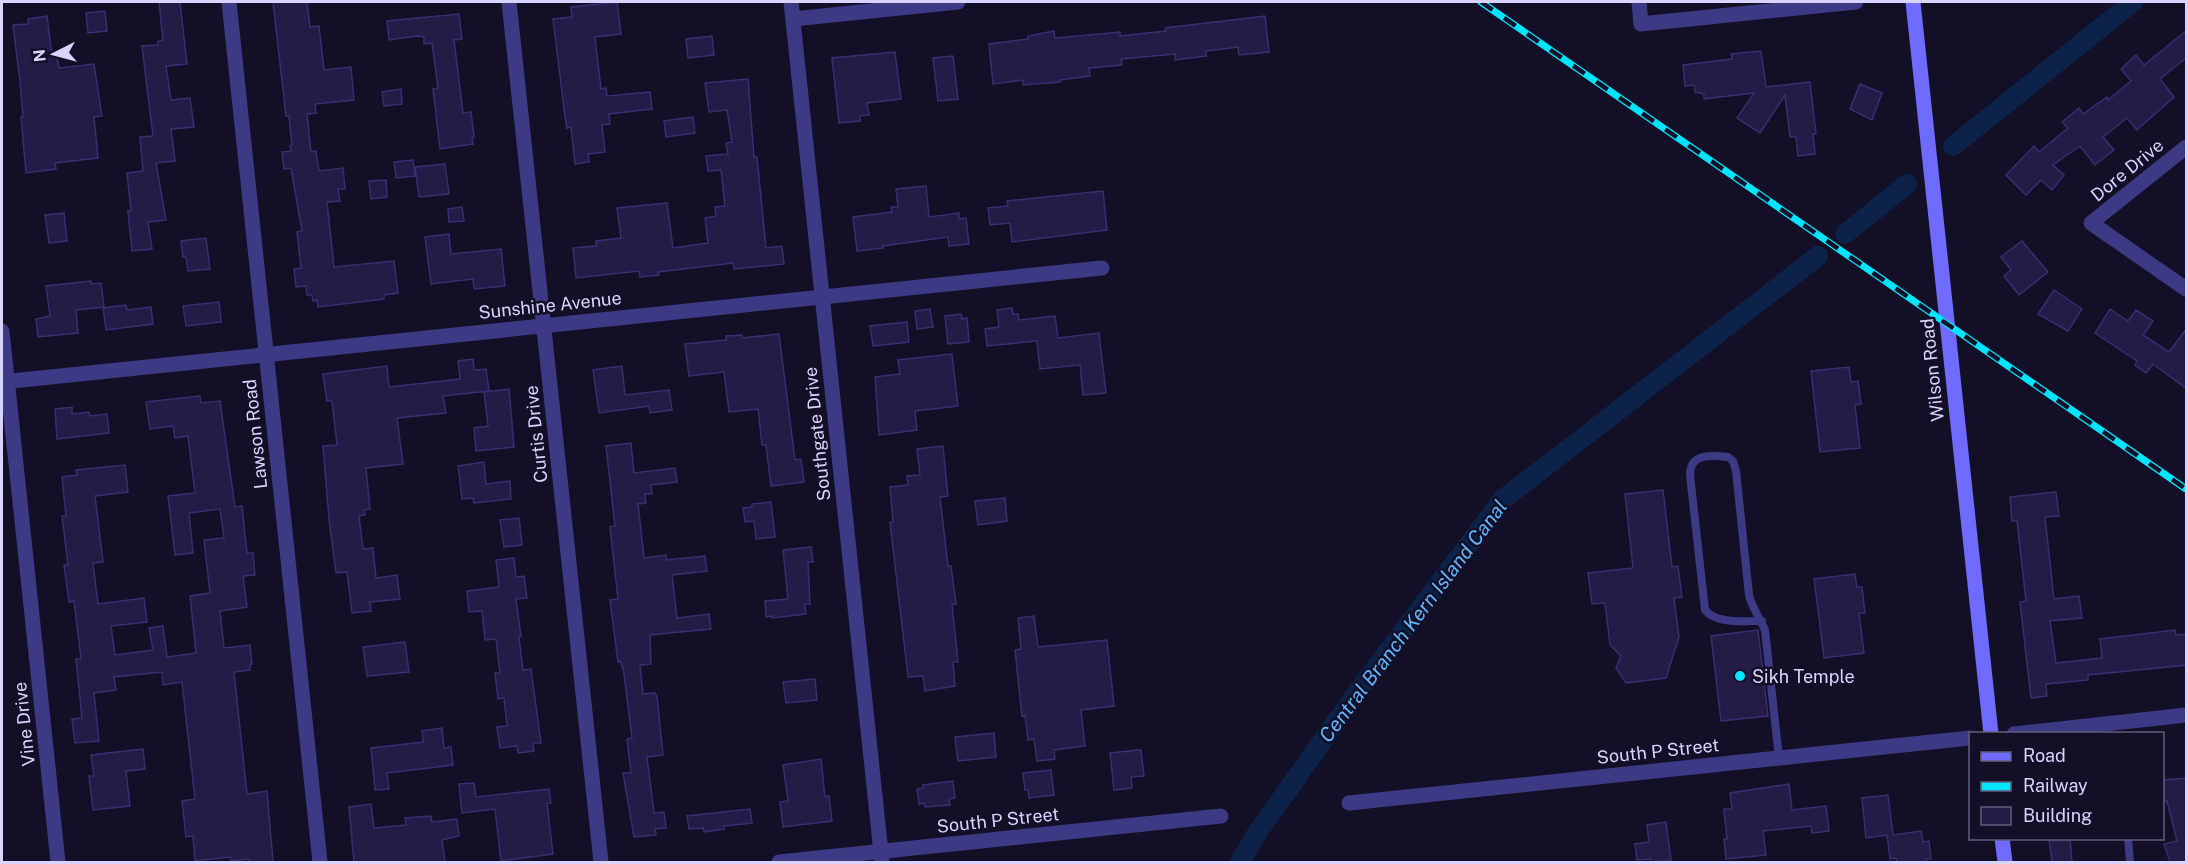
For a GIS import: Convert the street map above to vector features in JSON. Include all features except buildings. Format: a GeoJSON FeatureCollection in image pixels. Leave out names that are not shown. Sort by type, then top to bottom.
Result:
{"type":"FeatureCollection","features":[{"type":"Feature","properties":{"kind":"street","name":"Lawson Road"},"geometry":{"type":"LineString","coordinates":[[229,2],[320,862]]}},
{"type":"Feature","properties":{"kind":"street","name":"Curtis Drive"},"geometry":{"type":"LineString","coordinates":[[509,2],[601,862]]}},
{"type":"Feature","properties":{"kind":"street","name":"Southgate Drive"},"geometry":{"type":"LineString","coordinates":[[791,2],[881,857]]}},
{"type":"Feature","properties":{"kind":"street"},"geometry":{"type":"LineString","coordinates":[[793,19],[958,2]]}},
{"type":"Feature","properties":{"kind":"street"},"geometry":{"type":"LineString","coordinates":[[1639,2],[1641,24],[1856,2]]}},
{"type":"Feature","properties":{"kind":"street","name":"Wilson Road"},"geometry":{"type":"LineString","coordinates":[[1913,2],[1991,732]]}},
{"type":"Feature","properties":{"kind":"street","name":"Dore Drive"},"geometry":{"type":"LineString","coordinates":[[2187,147],[2091,223],[2187,289]]}},
{"type":"Feature","properties":{"kind":"street","name":"Sunshine Avenue"},"geometry":{"type":"LineString","coordinates":[[4,382],[1102,268]]}},
{"type":"Feature","properties":{"kind":"street","name":"Vine Drive"},"geometry":{"type":"LineString","coordinates":[[2,331],[4,382],[58,862]]}},
{"type":"Feature","properties":{"kind":"street"},"geometry":{"type":"LineString","coordinates":[[2048,732],[2116,728],[2187,715]]}},
{"type":"Feature","properties":{"kind":"street","name":"South P Street"},"geometry":{"type":"LineString","coordinates":[[1349,803],[1969,738]]}},
{"type":"Feature","properties":{"kind":"street","name":"South P Street"},"geometry":{"type":"LineString","coordinates":[[779,862],[881,857],[1221,816]]}},
{"type":"Feature","properties":{"kind":"street"},"geometry":{"type":"LineString","coordinates":[[2002,840],[2005,862]]}},
{"type":"Feature","properties":{"kind":"lane"},"geometry":{"type":"LineString","coordinates":[[1762,621],[1726,620],[1712,616],[1705,610],[1690,475],[1691,465],[1700,456],[1728,457],[1733,461],[1736,471],[1749,595],[1751,605],[1762,621],[1768,645],[1779,758]]}},
{"type":"Feature","properties":{"kind":"lane"},"geometry":{"type":"LineString","coordinates":[[2128,840],[2130,862]]}},
{"type":"Feature","properties":{"kind":"waterway","name":"Central Branch Kern Island Canal"},"geometry":{"type":"LineString","coordinates":[[1953,146],[2133,2]]}},
{"type":"Feature","properties":{"kind":"waterway","name":"Central Branch Kern Island Canal"},"geometry":{"type":"LineString","coordinates":[[1845,234],[1907,184]]}},
{"type":"Feature","properties":{"kind":"waterway","name":"Central Branch Kern Island Canal"},"geometry":{"type":"LineString","coordinates":[[1240,862],[1257,833],[1356,694],[1502,500],[1818,256]]}},
{"type":"Feature","properties":{"kind":"railway"},"geometry":{"type":"LineString","coordinates":[[1481,2],[2186,489]]}},
{"type":"Feature","properties":{"kind":"place","name":"Sikh Temple"},"geometry":{"type":"Point","coordinates":[1740,676]}}]}
